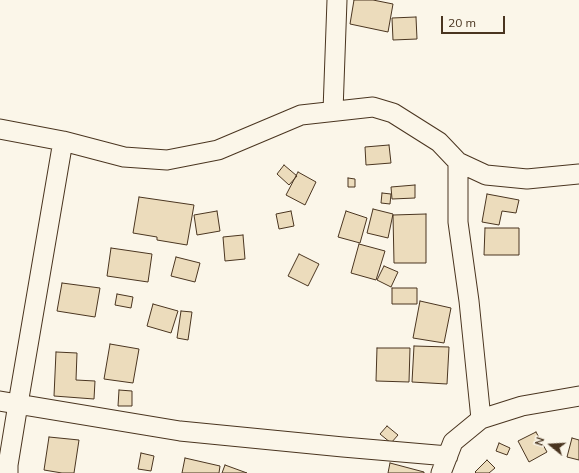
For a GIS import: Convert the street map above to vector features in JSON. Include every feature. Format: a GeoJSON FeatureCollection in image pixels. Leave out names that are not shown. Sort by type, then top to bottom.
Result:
{"type":"FeatureCollection","features":[{"type":"Feature","properties":{"kind":"street"},"geometry":{"type":"LineString","coordinates":[[333,112],[337,0]]}},
{"type":"Feature","properties":{"kind":"street"},"geometry":{"type":"LineString","coordinates":[[0,129],[63,141],[124,156],[166,160],[218,150],[301,115],[373,107],[393,113],[439,142],[458,162],[486,175],[527,179],[579,174]]}},
{"type":"Feature","properties":{"kind":"street"},"geometry":{"type":"LineString","coordinates":[[8,473],[9,402],[63,141]]}},
{"type":"Feature","properties":{"kind":"street"},"geometry":{"type":"LineString","coordinates":[[458,162],[458,222],[469,301],[481,420]]}},
{"type":"Feature","properties":{"kind":"street"},"geometry":{"type":"LineString","coordinates":[[9,402],[180,431],[343,447],[444,465],[453,442],[481,420],[522,406],[579,396]]}},
{"type":"Feature","properties":{"kind":"building"},"geometry":{"type":"Polygon","coordinates":[[[354,0],[373,0],[393,4],[388,32],[350,24],[354,0]]]}},
{"type":"Feature","properties":{"kind":"building"},"geometry":{"type":"Polygon","coordinates":[[[416,17],[417,39],[393,40],[392,18],[416,17]]]}},
{"type":"Feature","properties":{"kind":"building"},"geometry":{"type":"Polygon","coordinates":[[[389,145],[391,163],[366,165],[365,147],[389,145]]]}},
{"type":"Feature","properties":{"kind":"building"},"geometry":{"type":"Polygon","coordinates":[[[284,165],[297,176],[289,185],[277,174],[284,165]]]}},
{"type":"Feature","properties":{"kind":"building"},"geometry":{"type":"Polygon","coordinates":[[[298,172],[316,182],[305,205],[286,195],[298,172]]]}},
{"type":"Feature","properties":{"kind":"building"},"geometry":{"type":"Polygon","coordinates":[[[348,178],[355,179],[355,187],[348,187],[348,178]]]}},
{"type":"Feature","properties":{"kind":"building"},"geometry":{"type":"Polygon","coordinates":[[[415,185],[415,198],[392,199],[391,187],[415,185]]]}},
{"type":"Feature","properties":{"kind":"building"},"geometry":{"type":"Polygon","coordinates":[[[382,193],[391,194],[390,204],[381,203],[382,193]]]}},
{"type":"Feature","properties":{"kind":"building"},"geometry":{"type":"Polygon","coordinates":[[[487,194],[519,200],[516,213],[502,211],[499,225],[482,222],[487,194]]]}},
{"type":"Feature","properties":{"kind":"building"},"geometry":{"type":"Polygon","coordinates":[[[139,197],[194,205],[187,245],[157,240],[157,237],[133,233],[139,197]]]}},
{"type":"Feature","properties":{"kind":"building"},"geometry":{"type":"Polygon","coordinates":[[[373,209],[393,214],[388,238],[367,233],[373,209]]]}},
{"type":"Feature","properties":{"kind":"building"},"geometry":{"type":"Polygon","coordinates":[[[217,211],[220,231],[197,235],[194,215],[217,211]]]}},
{"type":"Feature","properties":{"kind":"building"},"geometry":{"type":"Polygon","coordinates":[[[291,211],[294,226],[279,229],[276,214],[291,211]]]}},
{"type":"Feature","properties":{"kind":"building"},"geometry":{"type":"Polygon","coordinates":[[[346,211],[367,218],[360,243],[338,237],[346,211]]]}},
{"type":"Feature","properties":{"kind":"building"},"geometry":{"type":"Polygon","coordinates":[[[426,214],[426,263],[394,263],[393,215],[426,214]]]}},
{"type":"Feature","properties":{"kind":"building"},"geometry":{"type":"Polygon","coordinates":[[[485,228],[519,228],[519,255],[484,255],[485,228]]]}},
{"type":"Feature","properties":{"kind":"building"},"geometry":{"type":"Polygon","coordinates":[[[243,235],[245,259],[225,261],[223,237],[243,235]]]}},
{"type":"Feature","properties":{"kind":"building"},"geometry":{"type":"Polygon","coordinates":[[[359,244],[385,251],[376,280],[351,273],[359,244]]]}},
{"type":"Feature","properties":{"kind":"building"},"geometry":{"type":"Polygon","coordinates":[[[111,248],[152,254],[148,282],[107,276],[111,248]]]}},
{"type":"Feature","properties":{"kind":"building"},"geometry":{"type":"Polygon","coordinates":[[[299,254],[319,264],[308,286],[288,276],[299,254]]]}},
{"type":"Feature","properties":{"kind":"building"},"geometry":{"type":"Polygon","coordinates":[[[176,257],[200,263],[195,282],[171,276],[176,257]]]}},
{"type":"Feature","properties":{"kind":"building"},"geometry":{"type":"Polygon","coordinates":[[[384,266],[398,272],[391,287],[377,280],[384,266]]]}},
{"type":"Feature","properties":{"kind":"building"},"geometry":{"type":"Polygon","coordinates":[[[62,283],[100,288],[95,317],[57,311],[62,283]]]}},
{"type":"Feature","properties":{"kind":"building"},"geometry":{"type":"Polygon","coordinates":[[[392,288],[417,288],[417,304],[392,304],[392,288]]]}},
{"type":"Feature","properties":{"kind":"building"},"geometry":{"type":"Polygon","coordinates":[[[117,294],[133,297],[131,308],[115,305],[117,294]]]}},
{"type":"Feature","properties":{"kind":"building"},"geometry":{"type":"Polygon","coordinates":[[[420,301],[451,308],[444,343],[413,338],[420,301]]]}},
{"type":"Feature","properties":{"kind":"building"},"geometry":{"type":"Polygon","coordinates":[[[153,304],[178,311],[171,333],[147,326],[153,304]]]}},
{"type":"Feature","properties":{"kind":"building"},"geometry":{"type":"Polygon","coordinates":[[[181,311],[192,312],[188,340],[177,338],[181,311]]]}},
{"type":"Feature","properties":{"kind":"building"},"geometry":{"type":"Polygon","coordinates":[[[110,344],[139,349],[133,383],[104,379],[110,344]]]}},
{"type":"Feature","properties":{"kind":"building"},"geometry":{"type":"Polygon","coordinates":[[[414,346],[449,347],[447,384],[412,382],[414,346]]]}},
{"type":"Feature","properties":{"kind":"building"},"geometry":{"type":"Polygon","coordinates":[[[377,348],[410,348],[409,382],[376,381],[377,348]]]}},
{"type":"Feature","properties":{"kind":"building"},"geometry":{"type":"Polygon","coordinates":[[[56,352],[77,353],[76,380],[95,381],[94,399],[54,396],[56,352]]]}},
{"type":"Feature","properties":{"kind":"building"},"geometry":{"type":"Polygon","coordinates":[[[119,390],[132,391],[132,406],[118,406],[119,390]]]}},
{"type":"Feature","properties":{"kind":"building"},"geometry":{"type":"Polygon","coordinates":[[[387,426],[398,435],[391,443],[380,434],[387,426]]]}},
{"type":"Feature","properties":{"kind":"building"},"geometry":{"type":"Polygon","coordinates":[[[536,432],[547,452],[529,462],[518,441],[536,432]]]}},
{"type":"Feature","properties":{"kind":"building"},"geometry":{"type":"Polygon","coordinates":[[[49,437],[79,440],[74,473],[44,470],[49,437]]]}},
{"type":"Feature","properties":{"kind":"building"},"geometry":{"type":"Polygon","coordinates":[[[572,438],[579,440],[579,460],[567,457],[572,438]]]}},
{"type":"Feature","properties":{"kind":"building"},"geometry":{"type":"Polygon","coordinates":[[[499,443],[510,448],[507,455],[496,451],[499,443]]]}},
{"type":"Feature","properties":{"kind":"building"},"geometry":{"type":"Polygon","coordinates":[[[141,453],[154,456],[151,471],[138,469],[141,453]]]}},
{"type":"Feature","properties":{"kind":"building"},"geometry":{"type":"Polygon","coordinates":[[[185,458],[220,466],[219,473],[182,473],[185,458]]]}},
{"type":"Feature","properties":{"kind":"building"},"geometry":{"type":"Polygon","coordinates":[[[487,460],[495,468],[489,473],[476,473],[475,472],[487,460]]]}},
{"type":"Feature","properties":{"kind":"building"},"geometry":{"type":"Polygon","coordinates":[[[390,463],[424,472],[424,473],[388,473],[390,463]]]}},
{"type":"Feature","properties":{"kind":"building"},"geometry":{"type":"Polygon","coordinates":[[[225,465],[247,473],[222,473],[225,465]]]}}]}
